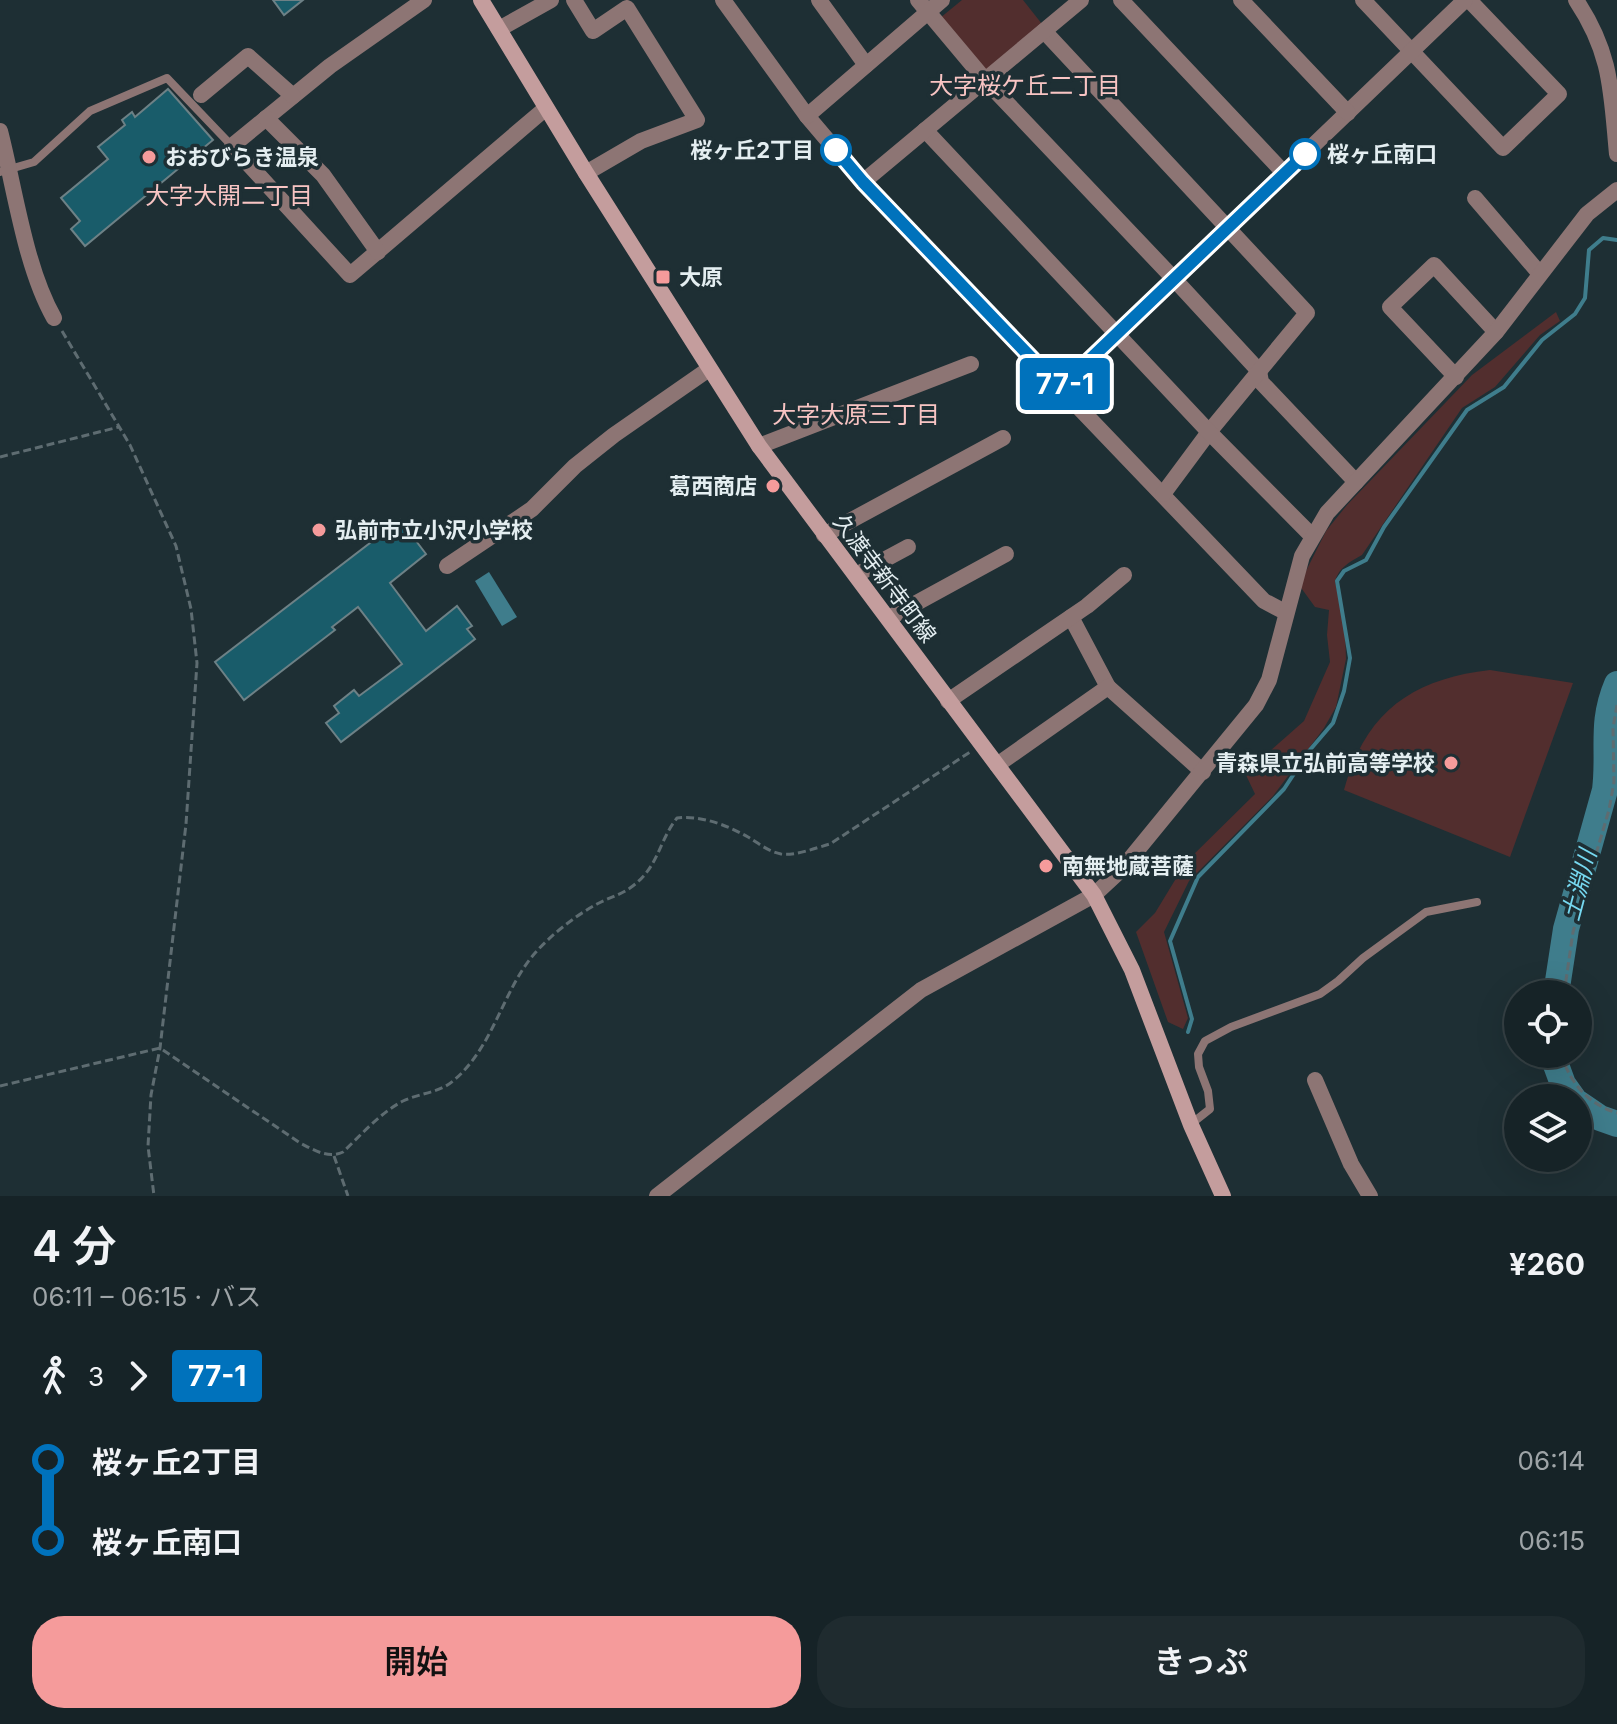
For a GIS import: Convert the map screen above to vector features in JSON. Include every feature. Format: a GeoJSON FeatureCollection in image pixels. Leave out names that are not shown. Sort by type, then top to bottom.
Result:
{"type":"FeatureCollection","features":[{"type":"Feature","properties":{"kind":"main road","name":"久渡寺新寺町線"},"geometry":{"type":"LineString","coordinates":[[481,0],[586,173],[759,446],[1094,895],[1132,970],[1191,1125],[1223,1196]]}},
{"type":"Feature","properties":{"kind":"street"},"geometry":{"type":"LineString","coordinates":[[424,0],[330,66],[232,146],[350,275],[546,108]]}},
{"type":"Feature","properties":{"kind":"street"},"geometry":{"type":"LineString","coordinates":[[499,29],[551,0]]}},
{"type":"Feature","properties":{"kind":"street"},"geometry":{"type":"LineString","coordinates":[[574,0],[593,31],[627,8],[697,120],[641,141],[586,173]]}},
{"type":"Feature","properties":{"kind":"street"},"geometry":{"type":"LineString","coordinates":[[723,0],[807,116],[863,182],[1264,601],[1285,612]]}},
{"type":"Feature","properties":{"kind":"street"},"geometry":{"type":"LineString","coordinates":[[819,0],[866,65]]}},
{"type":"Feature","properties":{"kind":"street"},"geometry":{"type":"LineString","coordinates":[[807,116],[866,65],[923,6],[942,0]]}},
{"type":"Feature","properties":{"kind":"street"},"geometry":{"type":"LineString","coordinates":[[863,182],[1081,0]]}},
{"type":"Feature","properties":{"kind":"street"},"geometry":{"type":"LineString","coordinates":[[1121,0],[1285,174]]}},
{"type":"Feature","properties":{"kind":"street"},"geometry":{"type":"LineString","coordinates":[[1241,0],[1348,113]]}},
{"type":"Feature","properties":{"kind":"street"},"geometry":{"type":"LineString","coordinates":[[1060,388],[1175,280],[1412,51],[1467,0],[1559,94],[1503,148],[1412,51],[1363,0]]}},
{"type":"Feature","properties":{"kind":"street"},"geometry":{"type":"LineString","coordinates":[[1576,0],[1599,39],[1610,75],[1617,154]]}},
{"type":"Feature","properties":{"kind":"street"},"geometry":{"type":"LineString","coordinates":[[923,6],[985,80],[1259,371],[1261,382],[1356,482]]}},
{"type":"Feature","properties":{"kind":"street"},"geometry":{"type":"LineString","coordinates":[[1044,31],[1307,313],[1209,432],[1163,494]]}},
{"type":"Feature","properties":{"kind":"street"},"geometry":{"type":"LineString","coordinates":[[201,95],[248,56],[293,96]]}},
{"type":"Feature","properties":{"kind":"street"},"geometry":{"type":"LineString","coordinates":[[266,118],[323,175],[378,252]]}},
{"type":"Feature","properties":{"kind":"street"},"geometry":{"type":"LineString","coordinates":[[925,130],[1209,432],[1312,536]]}},
{"type":"Feature","properties":{"kind":"street"},"geometry":{"type":"LineString","coordinates":[[0,131],[5,171],[33,265],[54,318]]}},
{"type":"Feature","properties":{"kind":"street"},"geometry":{"type":"LineString","coordinates":[[657,1196],[921,990],[1094,895],[1121,870],[1256,705],[1269,680],[1298,566],[1327,513],[1496,332],[1587,214],[1617,190]]}},
{"type":"Feature","properties":{"kind":"street"},"geometry":{"type":"LineString","coordinates":[[1475,198],[1540,274]]}},
{"type":"Feature","properties":{"kind":"street"},"geometry":{"type":"LineString","coordinates":[[1456,377],[1390,307],[1434,265],[1496,332]]}},
{"type":"Feature","properties":{"kind":"street"},"geometry":{"type":"LineString","coordinates":[[759,446],[971,364]]}},
{"type":"Feature","properties":{"kind":"street"},"geometry":{"type":"LineString","coordinates":[[447,566],[532,509],[604,442],[709,369]]}},
{"type":"Feature","properties":{"kind":"street"},"geometry":{"type":"LineString","coordinates":[[824,535],[1003,438]]}},
{"type":"Feature","properties":{"kind":"street"},"geometry":{"type":"LineString","coordinates":[[856,575],[908,547]]}},
{"type":"Feature","properties":{"kind":"street"},"geometry":{"type":"LineString","coordinates":[[889,618],[1006,554]]}},
{"type":"Feature","properties":{"kind":"street"},"geometry":{"type":"LineString","coordinates":[[948,701],[1071,617],[1124,575]]}},
{"type":"Feature","properties":{"kind":"street"},"geometry":{"type":"LineString","coordinates":[[1071,617],[1108,687],[1203,772]]}},
{"type":"Feature","properties":{"kind":"street"},"geometry":{"type":"LineString","coordinates":[[997,765],[1108,687]]}},
{"type":"Feature","properties":{"kind":"street"},"geometry":{"type":"LineString","coordinates":[[1315,1080],[1351,1164],[1370,1196]]}},
{"type":"Feature","properties":{"kind":"lane"},"geometry":{"type":"LineString","coordinates":[[5,171],[34,162],[90,111],[167,78],[232,146]]}},
{"type":"Feature","properties":{"kind":"lane"},"geometry":{"type":"LineString","coordinates":[[1191,1125],[1210,1109],[1198,1054],[1205,1041],[1231,1027],[1320,994],[1426,912],[1477,902]]}},
{"type":"Feature","properties":{"kind":"path"},"geometry":{"type":"LineString","coordinates":[[54,318],[119,427],[158,503],[176,546],[191,609],[197,663],[186,824],[160,1048],[151,1095],[148,1146],[154,1196]]}},
{"type":"Feature","properties":{"kind":"path"},"geometry":{"type":"LineString","coordinates":[[0,457],[119,427]]}},
{"type":"Feature","properties":{"kind":"path"},"geometry":{"type":"LineString","coordinates":[[1566,980],[1573,932],[1609,810],[1614,782],[1613,728],[1617,705]]}},
{"type":"Feature","properties":{"kind":"path"},"geometry":{"type":"LineString","coordinates":[[0,1086],[160,1048],[300,1143],[334,1156],[343,1152],[401,1102],[441,1089],[466,1069],[489,1036],[525,967],[536,953],[575,918],[631,887],[649,870],[660,853],[668,829],[677,818],[693,816],[783,854],[814,849],[830,844],[980,745]]}},
{"type":"Feature","properties":{"kind":"path"},"geometry":{"type":"LineString","coordinates":[[1569,1068],[1583,1094],[1597,1105],[1617,1113]]}},
{"type":"Feature","properties":{"kind":"path"},"geometry":{"type":"LineString","coordinates":[[334,1156],[348,1196]]}},
{"type":"Feature","properties":{"kind":"shaded area"},"geometry":{"type":"Polygon","coordinates":[[[962,0],[1023,0],[1042,24],[985,71],[940,18],[962,0]]]}},
{"type":"Feature","properties":{"kind":"shaded area"},"geometry":{"type":"Polygon","coordinates":[[[1556,312],[1560,321],[1540,335],[1495,387],[1462,408],[1362,555],[1339,572],[1335,581],[1345,630],[1346,659],[1336,707],[1273,796],[1189,881],[1164,932],[1188,1018],[1183,1029],[1168,1022],[1136,932],[1155,913],[1186,862],[1255,794],[1245,773],[1304,721],[1330,662],[1327,635],[1329,610],[1315,607],[1299,585],[1326,531],[1347,505],[1472,375],[1556,312]]]}},
{"type":"Feature","properties":{"kind":"shaded area"},"geometry":{"type":"Polygon","coordinates":[[[1490,670],[1573,683],[1510,857],[1344,790],[1365,740],[1379,720],[1396,704],[1415,691],[1437,682],[1490,670]]]}},
{"type":"Feature","properties":{"kind":"water"},"geometry":{"type":"Polygon","coordinates":[[[489,572],[517,617],[502,626],[475,581],[489,572]]]}},
{"type":"Feature","properties":{"kind":"building"},"geometry":{"type":"Polygon","coordinates":[[[273,0],[303,0],[284,15],[273,0]]]}},
{"type":"Feature","properties":{"kind":"building","name":"おおびらき温泉"},"geometry":{"type":"Polygon","coordinates":[[[168,89],[213,140],[85,246],[71,229],[80,221],[61,198],[108,159],[98,147],[125,125],[122,120],[132,112],[135,117],[168,89]]]}},
{"type":"Feature","properties":{"kind":"building"},"geometry":{"type":"Polygon","coordinates":[[[400,520],[426,554],[390,583],[426,631],[457,606],[472,626],[467,629],[475,639],[341,742],[326,723],[339,713],[334,706],[354,690],[359,696],[402,664],[358,607],[332,627],[335,630],[244,700],[215,662],[400,520]]]}},
{"type":"Feature","properties":{"kind":"waterway"},"geometry":{"type":"LineString","coordinates":[[1188,1032],[1192,1019],[1170,941],[1198,877],[1284,789],[1309,751],[1333,723],[1344,691],[1350,658],[1337,581],[1344,571],[1366,560],[1384,527],[1467,410],[1504,387],[1542,340],[1575,314],[1585,298],[1589,250],[1603,238],[1617,240]]}},
{"type":"Feature","properties":{"kind":"waterway","name":"土淵川"},"geometry":{"type":"LineString","coordinates":[[1558,980],[1566,929],[1605,790],[1607,725],[1617,684]]}},
{"type":"Feature","properties":{"kind":"waterway","name":"土淵川"},"geometry":{"type":"LineString","coordinates":[[1557,1068],[1563,1084]]}},
{"type":"Feature","properties":{"kind":"waterway","name":"土淵川"},"geometry":{"type":"LineString","coordinates":[[1592,1113],[1617,1124]]}},
{"type":"Feature","properties":{"kind":"bus line","name":"77-1"},"geometry":{"type":"LineString","coordinates":[[836,150],[1060,388],[1305,154]]}},
{"type":"Feature","properties":{"kind":"place","name":"桜ヶ丘2丁目"},"geometry":{"type":"Point","coordinates":[836,150]}},
{"type":"Feature","properties":{"kind":"place","name":"桜ヶ丘南口"},"geometry":{"type":"Point","coordinates":[1305,154]}},
{"type":"Feature","properties":{"kind":"place","name":"おおびらき温泉"},"geometry":{"type":"Point","coordinates":[149,157]}},
{"type":"Feature","properties":{"kind":"place","name":"大原"},"geometry":{"type":"Point","coordinates":[663,277]}},
{"type":"Feature","properties":{"kind":"place","name":"葛西商店"},"geometry":{"type":"Point","coordinates":[773,486]}},
{"type":"Feature","properties":{"kind":"place","name":"弘前市立小沢小学校"},"geometry":{"type":"Point","coordinates":[319,530]}},
{"type":"Feature","properties":{"kind":"place","name":"青森県立弘前高等学校"},"geometry":{"type":"Point","coordinates":[1451,763]}},
{"type":"Feature","properties":{"kind":"place","name":"南無地蔵菩薩"},"geometry":{"type":"Point","coordinates":[1046,866]}},
{"type":"Feature","properties":{"kind":"district","name":"大字桜ケ丘二丁目"},"geometry":{"type":"Point","coordinates":[1025,85]}},
{"type":"Feature","properties":{"kind":"district","name":"大字大開二丁目"},"geometry":{"type":"Point","coordinates":[229,195]}},
{"type":"Feature","properties":{"kind":"district","name":"大字大原三丁目"},"geometry":{"type":"Point","coordinates":[856,414]}}]}
